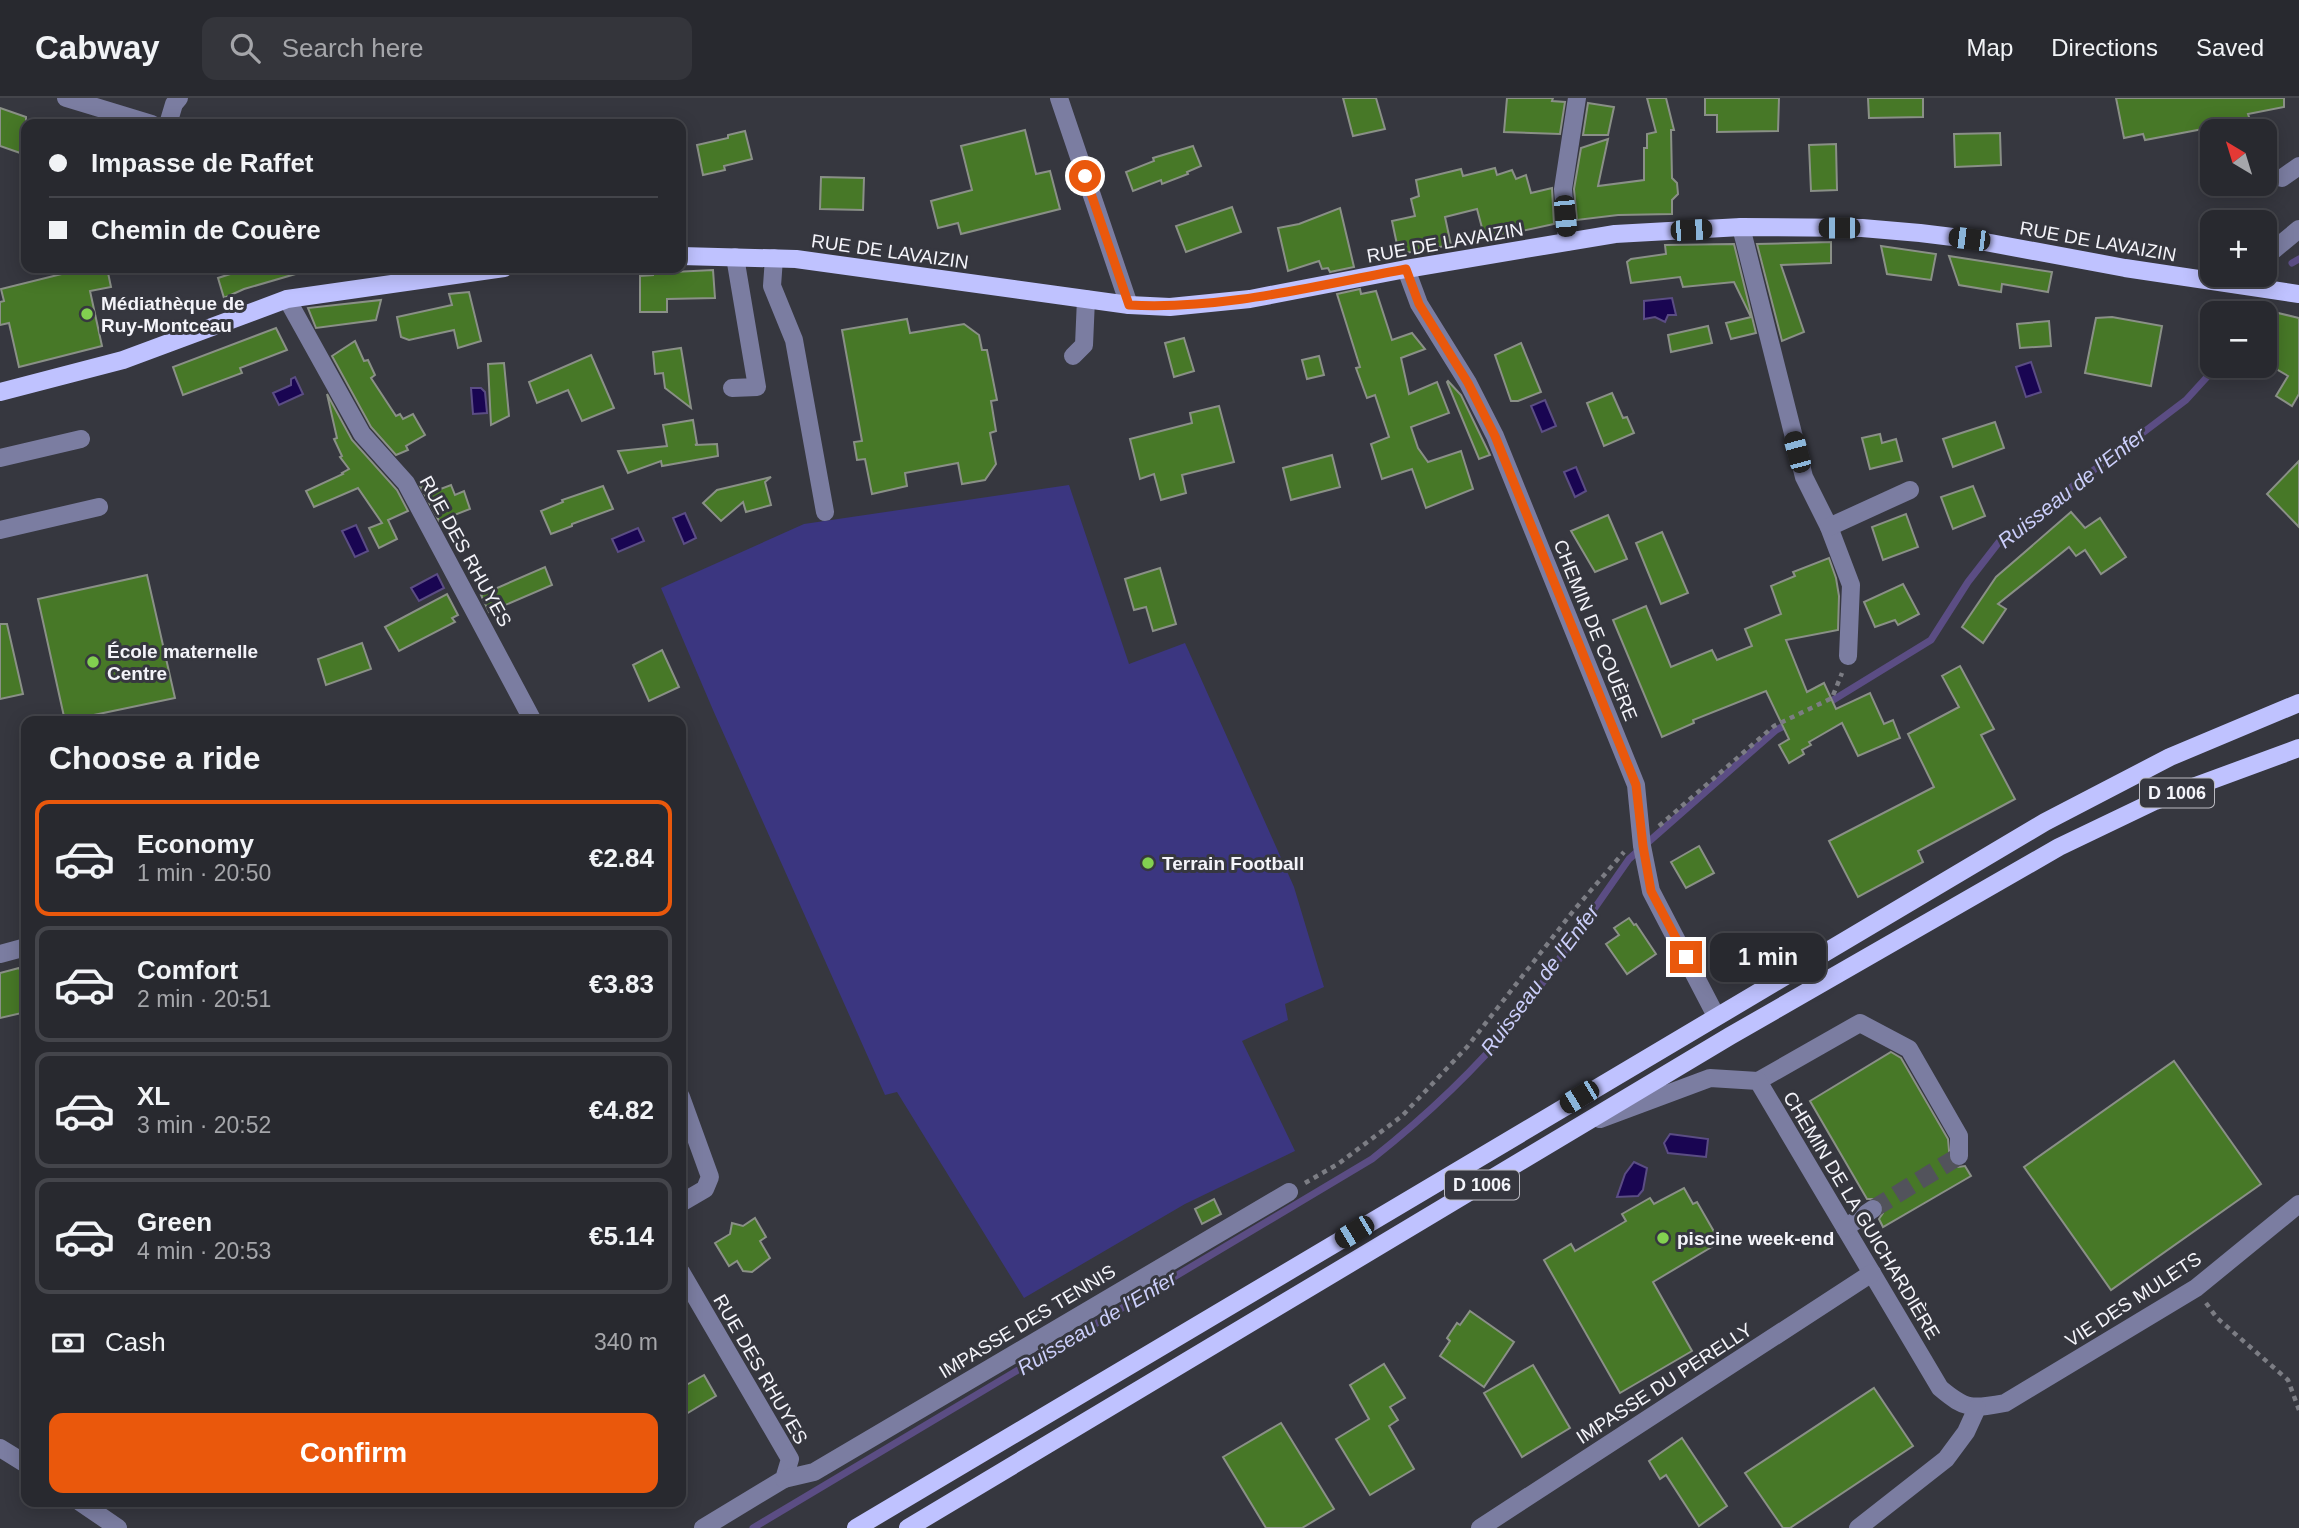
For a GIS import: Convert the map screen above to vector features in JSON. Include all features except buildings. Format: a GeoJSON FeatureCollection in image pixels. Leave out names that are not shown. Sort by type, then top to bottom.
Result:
{"type":"FeatureCollection","features":[{"type":"Feature","properties":{"kind":"main road","name":"RUE DE LAVAIZIN"},"geometry":{"type":"LineString","coordinates":[[686,256],[796,259],[1129,305],[1170,307],[1250,299],[1406,269],[1615,234],[1741,228],[1862,228],[1920,233],[1969,239],[2125,268],[2200,275]]}},
{"type":"Feature","properties":{"kind":"main road"},"geometry":{"type":"LineString","coordinates":[[0,392],[123,360],[287,299],[436,273]]}},
{"type":"Feature","properties":{"kind":"main road","name":"RUE DE LAVAIZIN"},"geometry":{"type":"LineString","coordinates":[[2275,287],[2299,294]]}},
{"type":"Feature","properties":{"kind":"main road","name":"D 1006"},"geometry":{"type":"LineString","coordinates":[[856,1528],[2045,821],[2170,757],[2299,703]]}},
{"type":"Feature","properties":{"kind":"main road","name":"D 1006"},"geometry":{"type":"LineString","coordinates":[[908,1528],[1730,1036],[2059,847],[2155,801],[2299,748]]}},
{"type":"Feature","properties":{"kind":"street"},"geometry":{"type":"LineString","coordinates":[[66,98],[135,119]]}},
{"type":"Feature","properties":{"kind":"street"},"geometry":{"type":"LineString","coordinates":[[170,119],[179,98]]}},
{"type":"Feature","properties":{"kind":"street"},"geometry":{"type":"LineString","coordinates":[[1059,98],[1129,305]]}},
{"type":"Feature","properties":{"kind":"street"},"geometry":{"type":"LineString","coordinates":[[1567,242],[1563,189],[1577,98]]}},
{"type":"Feature","properties":{"kind":"street"},"geometry":{"type":"LineString","coordinates":[[2283,178],[2299,166]]}},
{"type":"Feature","properties":{"kind":"street"},"geometry":{"type":"LineString","coordinates":[[1741,228],[1804,477],[1829,527],[1851,585],[1848,656]]}},
{"type":"Feature","properties":{"kind":"street"},"geometry":{"type":"LineString","coordinates":[[2277,247],[2299,229]]}},
{"type":"Feature","properties":{"kind":"street"},"geometry":{"type":"LineString","coordinates":[[732,388],[757,387],[735,257]]}},
{"type":"Feature","properties":{"kind":"street"},"geometry":{"type":"LineString","coordinates":[[774,258],[772,286],[794,340],[825,512]]}},
{"type":"Feature","properties":{"kind":"street","name":"CHEMIN DE COUÈRE"},"geometry":{"type":"LineString","coordinates":[[1406,269],[1419,304],[1468,383],[1495,436],[1636,785],[1651,891],[1716,1016]]}},
{"type":"Feature","properties":{"kind":"street","name":"RUE DES RHUYES"},"geometry":{"type":"LineString","coordinates":[[287,299],[362,434],[406,483],[530,716]]}},
{"type":"Feature","properties":{"kind":"street"},"geometry":{"type":"LineString","coordinates":[[1073,356],[1084,345],[1086,299]]}},
{"type":"Feature","properties":{"kind":"street"},"geometry":{"type":"LineString","coordinates":[[0,458],[80,439]]}},
{"type":"Feature","properties":{"kind":"street"},"geometry":{"type":"LineString","coordinates":[[1829,527],[1910,490]]}},
{"type":"Feature","properties":{"kind":"street"},"geometry":{"type":"LineString","coordinates":[[0,530],[99,507]]}},
{"type":"Feature","properties":{"kind":"street"},"geometry":{"type":"LineString","coordinates":[[0,954],[21,948]]}},
{"type":"Feature","properties":{"kind":"street"},"geometry":{"type":"LineString","coordinates":[[1758,1081],[1860,1023],[1909,1049],[1959,1136],[1959,1156]]}},
{"type":"Feature","properties":{"kind":"street","name":"CHEMIN DE LA GUICHARDIÈRE"},"geometry":{"type":"LineString","coordinates":[[1577,1128],[1710,1078],[1758,1081],[1940,1388],[1957,1403],[1977,1408]]}},
{"type":"Feature","properties":{"kind":"street"},"geometry":{"type":"LineString","coordinates":[[686,1111],[710,1177],[705,1189],[686,1200]]}},
{"type":"Feature","properties":{"kind":"street","name":"IMPASSE DES TENNIS"},"geometry":{"type":"LineString","coordinates":[[784,1479],[814,1472],[1289,1192]]}},
{"type":"Feature","properties":{"kind":"street","name":"VIE DES MULETS"},"geometry":{"type":"LineString","coordinates":[[1977,1408],[2005,1403],[2196,1288],[2299,1204]]}},
{"type":"Feature","properties":{"kind":"street"},"geometry":{"type":"LineString","coordinates":[[1845,1228],[1873,1209]]}},
{"type":"Feature","properties":{"kind":"street","name":"IMPASSE DU PERELLY"},"geometry":{"type":"LineString","coordinates":[[1480,1528],[1872,1273]]}},
{"type":"Feature","properties":{"kind":"street","name":"RUE DES RHUYES"},"geometry":{"type":"LineString","coordinates":[[686,1281],[790,1459],[784,1479]]}},
{"type":"Feature","properties":{"kind":"street"},"geometry":{"type":"LineString","coordinates":[[1858,1528],[1945,1460],[1966,1432],[1977,1408]]}},
{"type":"Feature","properties":{"kind":"street"},"geometry":{"type":"LineString","coordinates":[[0,1448],[21,1461]]}},
{"type":"Feature","properties":{"kind":"street"},"geometry":{"type":"LineString","coordinates":[[703,1528],[784,1479]]}},
{"type":"Feature","properties":{"kind":"street"},"geometry":{"type":"LineString","coordinates":[[87,1507],[118,1528]]}},
{"type":"Feature","properties":{"kind":"path"},"geometry":{"type":"LineString","coordinates":[[1289,1192],[1338,1164],[1402,1116],[1467,1047],[1574,910],[1629,846],[1662,823],[1774,726],[1832,698],[1848,656]]}},
{"type":"Feature","properties":{"kind":"path"},"geometry":{"type":"LineString","coordinates":[[2196,1288],[2217,1318],[2288,1380],[2299,1410]]}},
{"type":"Feature","properties":{"kind":"shaded area"},"geometry":{"type":"Polygon","coordinates":[[[1672,298],[1676,315],[1668,315],[1665,322],[1655,317],[1644,319],[1644,301],[1672,298]]]}},
{"type":"Feature","properties":{"kind":"shaded area"},"geometry":{"type":"Polygon","coordinates":[[[2031,362],[2041,392],[2026,397],[2016,367],[2031,362]]]}},
{"type":"Feature","properties":{"kind":"shaded area"},"geometry":{"type":"Polygon","coordinates":[[[295,377],[303,394],[279,405],[273,393],[291,385],[291,379],[295,377]]]}},
{"type":"Feature","properties":{"kind":"shaded area"},"geometry":{"type":"Polygon","coordinates":[[[471,388],[481,388],[485,392],[487,413],[473,414],[471,388]]]}},
{"type":"Feature","properties":{"kind":"shaded area"},"geometry":{"type":"Polygon","coordinates":[[[1545,400],[1556,426],[1542,432],[1531,406],[1545,400]]]}},
{"type":"Feature","properties":{"kind":"shaded area"},"geometry":{"type":"Polygon","coordinates":[[[1576,467],[1586,491],[1575,497],[1564,472],[1576,467]]]}},
{"type":"Feature","properties":{"kind":"shaded area"},"geometry":{"type":"Polygon","coordinates":[[[1069,485],[1129,664],[1185,643],[1294,887],[1324,987],[1285,1004],[1288,1020],[1242,1041],[1295,1151],[1185,1204],[1024,1298],[897,1092],[885,1095],[661,588],[804,524],[1069,485]]]}},
{"type":"Feature","properties":{"kind":"shaded area"},"geometry":{"type":"Polygon","coordinates":[[[685,513],[696,538],[684,544],[673,518],[685,513]]]}},
{"type":"Feature","properties":{"kind":"shaded area"},"geometry":{"type":"Polygon","coordinates":[[[356,525],[368,551],[355,557],[342,531],[356,525]]]}},
{"type":"Feature","properties":{"kind":"shaded area"},"geometry":{"type":"Polygon","coordinates":[[[638,528],[644,541],[618,552],[612,539],[638,528]]]}},
{"type":"Feature","properties":{"kind":"shaded area"},"geometry":{"type":"Polygon","coordinates":[[[437,574],[444,588],[419,601],[411,588],[437,574]]]}},
{"type":"Feature","properties":{"kind":"shaded area"},"geometry":{"type":"Polygon","coordinates":[[[1670,1134],[1708,1139],[1706,1157],[1668,1153],[1664,1143],[1670,1134]]]}},
{"type":"Feature","properties":{"kind":"shaded area"},"geometry":{"type":"Polygon","coordinates":[[[1634,1162],[1647,1168],[1643,1190],[1638,1196],[1617,1197],[1625,1174],[1634,1162]]]}},
{"type":"Feature","properties":{"kind":"waterway","name":"Ruisseau de l'Enfer"},"geometry":{"type":"LineString","coordinates":[[2292,263],[2299,259]]}},
{"type":"Feature","properties":{"kind":"waterway","name":"Ruisseau de l'Enfer"},"geometry":{"type":"LineString","coordinates":[[1825,705],[1931,640],[1968,582],[1999,542],[2186,400],[2206,378]]}},
{"type":"Feature","properties":{"kind":"waterway","name":"Ruisseau de l'Enfer"},"geometry":{"type":"LineString","coordinates":[[753,1528],[1372,1159],[1449,1092],[1502,1037],[1629,859],[1776,730],[1790,723]]}},
{"type":"Feature","properties":{"kind":"tunnel"},"geometry":{"type":"LineString","coordinates":[[1873,1209],[1959,1156]]}},
{"type":"Feature","properties":{"kind":"place","name":"Médiathèque de Ruy-Montceau"},"geometry":{"type":"Point","coordinates":[87,314]}},
{"type":"Feature","properties":{"kind":"place","name":"École maternelle Centre"},"geometry":{"type":"Point","coordinates":[93,662]}},
{"type":"Feature","properties":{"kind":"place","name":"Terrain Football"},"geometry":{"type":"Point","coordinates":[1148,863]}},
{"type":"Feature","properties":{"kind":"place","name":"piscine week-end"},"geometry":{"type":"Point","coordinates":[1663,1238]}},
{"type":"Feature","properties":{"kind":"route"},"geometry":{"type":"LineString","coordinates":[[1085,176],[1129,305],[1170,307],[1250,299],[1406,269],[1419,304],[1468,383],[1495,436],[1636,785],[1651,891],[1686,957]]}}]}
